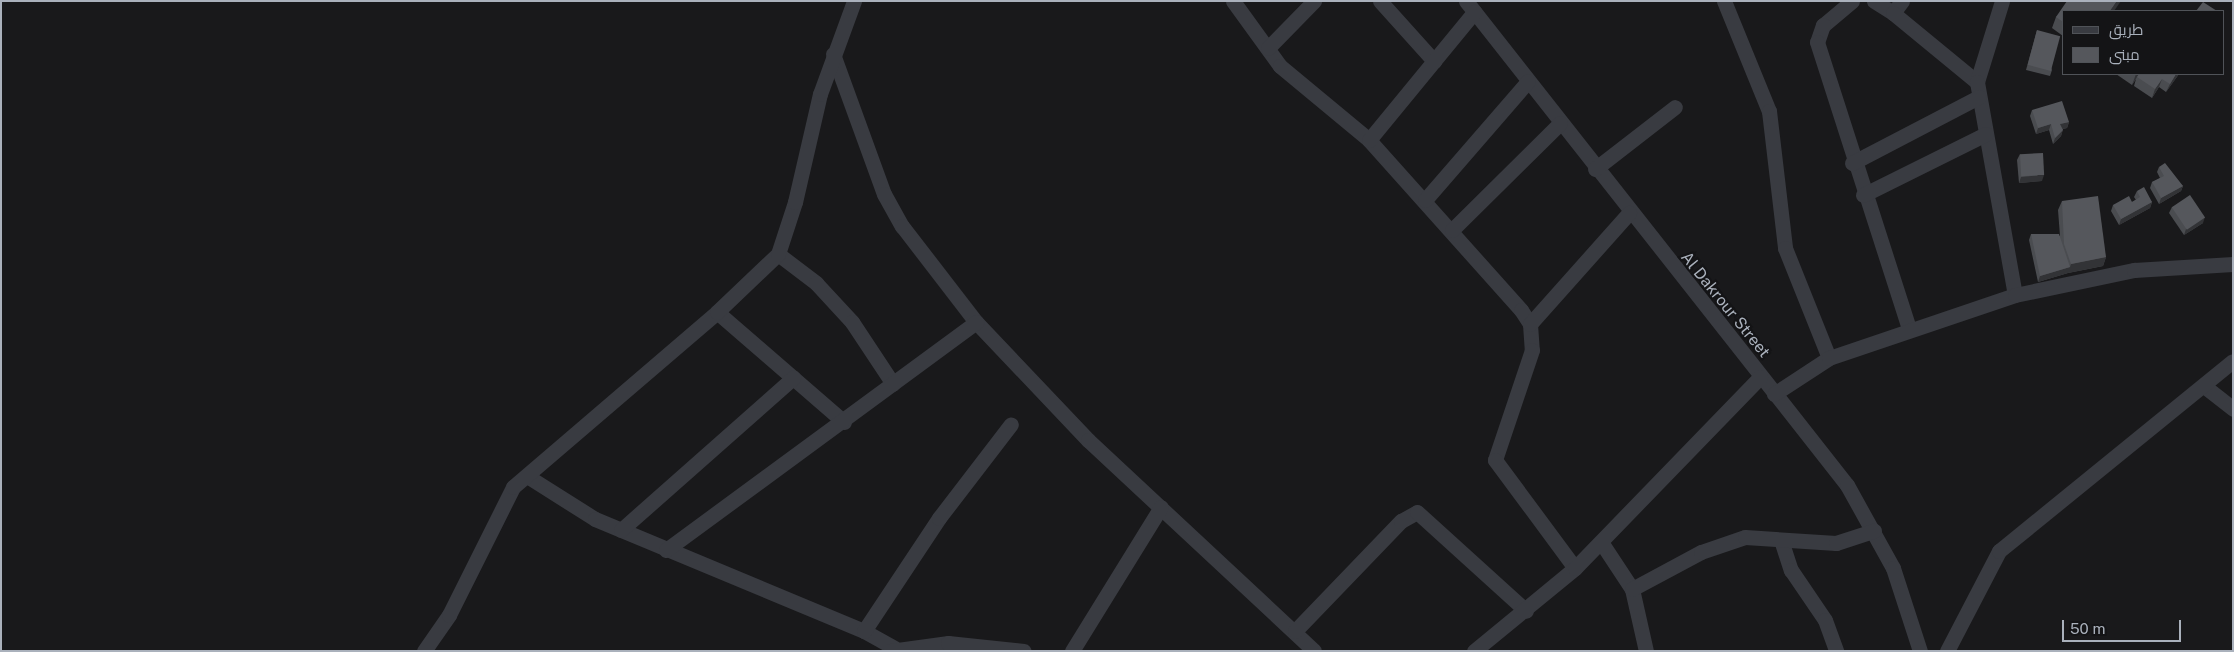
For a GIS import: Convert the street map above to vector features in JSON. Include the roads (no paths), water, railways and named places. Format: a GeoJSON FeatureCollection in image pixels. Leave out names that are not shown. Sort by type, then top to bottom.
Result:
{"type":"FeatureCollection","features":[{"type":"Feature","properties":{"kind":"street"},"geometry":{"type":"LineString","coordinates":[[424,651],[449,615],[506,496],[717,312],[778,254],[833,54],[854,1]]}},
{"type":"Feature","properties":{"kind":"street"},"geometry":{"type":"LineString","coordinates":[[1233,1],[1294,79],[1369,140],[1426,200],[1530,324],[1532,350],[1496,460],[1575,568]]}},
{"type":"Feature","properties":{"kind":"street"},"geometry":{"type":"LineString","coordinates":[[1268,48],[1314,1]]}},
{"type":"Feature","properties":{"kind":"street"},"geometry":{"type":"LineString","coordinates":[[1380,1],[1434,61]]}},
{"type":"Feature","properties":{"kind":"street"},"geometry":{"type":"LineString","coordinates":[[1724,1],[1769,111],[1784,248],[1830,358]]}},
{"type":"Feature","properties":{"kind":"street"},"geometry":{"type":"LineString","coordinates":[[1852,1],[1823,25],[1817,42],[1862,195],[1908,329]]}},
{"type":"Feature","properties":{"kind":"street"},"geometry":{"type":"LineString","coordinates":[[1874,1],[1897,7],[1978,89]]}},
{"type":"Feature","properties":{"kind":"street"},"geometry":{"type":"LineString","coordinates":[[2000,2],[1978,89],[2015,295]]}},
{"type":"Feature","properties":{"kind":"street"},"geometry":{"type":"LineString","coordinates":[[1369,140],[1434,61],[1470,6]]}},
{"type":"Feature","properties":{"kind":"street","name":"Al Dakrour Street"},"geometry":{"type":"LineString","coordinates":[[1470,6],[1629,213],[1847,485],[1874,531],[1908,608],[1920,651]]}},
{"type":"Feature","properties":{"kind":"street"},"geometry":{"type":"LineString","coordinates":[[833,54],[884,194],[902,226],[976,322],[1075,426],[1295,631],[1314,651]]}},
{"type":"Feature","properties":{"kind":"street"},"geometry":{"type":"LineString","coordinates":[[1426,200],[1528,81]]}},
{"type":"Feature","properties":{"kind":"street"},"geometry":{"type":"LineString","coordinates":[[1852,162],[1978,89]]}},
{"type":"Feature","properties":{"kind":"street"},"geometry":{"type":"LineString","coordinates":[[1595,169],[1675,108]]}},
{"type":"Feature","properties":{"kind":"street"},"geometry":{"type":"LineString","coordinates":[[1452,230],[1560,123]]}},
{"type":"Feature","properties":{"kind":"street"},"geometry":{"type":"LineString","coordinates":[[1862,195],[1986,134]]}},
{"type":"Feature","properties":{"kind":"street"},"geometry":{"type":"LineString","coordinates":[[1530,324],[1629,213]]}},
{"type":"Feature","properties":{"kind":"street"},"geometry":{"type":"LineString","coordinates":[[778,254],[816,283],[852,322],[893,384]]}},
{"type":"Feature","properties":{"kind":"street"},"geometry":{"type":"LineString","coordinates":[[1774,394],[1830,358],[1908,329],[2015,295],[2134,270],[2233,264]]}},
{"type":"Feature","properties":{"kind":"street"},"geometry":{"type":"LineString","coordinates":[[717,312],[844,422]]}},
{"type":"Feature","properties":{"kind":"street"},"geometry":{"type":"LineString","coordinates":[[666,550],[844,422],[976,322]]}},
{"type":"Feature","properties":{"kind":"street"},"geometry":{"type":"LineString","coordinates":[[1947,651],[1999,550],[2233,361]]}},
{"type":"Feature","properties":{"kind":"street"},"geometry":{"type":"LineString","coordinates":[[1474,651],[1526,611],[1575,568],[1760,377]]}},
{"type":"Feature","properties":{"kind":"street"},"geometry":{"type":"LineString","coordinates":[[621,530],[793,378]]}},
{"type":"Feature","properties":{"kind":"street"},"geometry":{"type":"LineString","coordinates":[[2204,386],[2233,408]]}},
{"type":"Feature","properties":{"kind":"street"},"geometry":{"type":"LineString","coordinates":[[864,631],[939,518],[1011,424]]}},
{"type":"Feature","properties":{"kind":"street"},"geometry":{"type":"LineString","coordinates":[[527,476],[621,530],[864,631],[892,649],[948,643],[1024,651]]}},
{"type":"Feature","properties":{"kind":"street"},"geometry":{"type":"LineString","coordinates":[[1072,651],[1161,507]]}},
{"type":"Feature","properties":{"kind":"street"},"geometry":{"type":"LineString","coordinates":[[1295,631],[1401,521],[1417,512],[1526,611]]}},
{"type":"Feature","properties":{"kind":"street"},"geometry":{"type":"LineString","coordinates":[[1632,589],[1718,546],[1745,537],[1836,543],[1874,531]]}},
{"type":"Feature","properties":{"kind":"street"},"geometry":{"type":"LineString","coordinates":[[1781,540],[1791,570],[1825,620],[1836,651]]}},
{"type":"Feature","properties":{"kind":"street"},"geometry":{"type":"LineString","coordinates":[[1600,542],[1632,589],[1646,651]]}}]}
